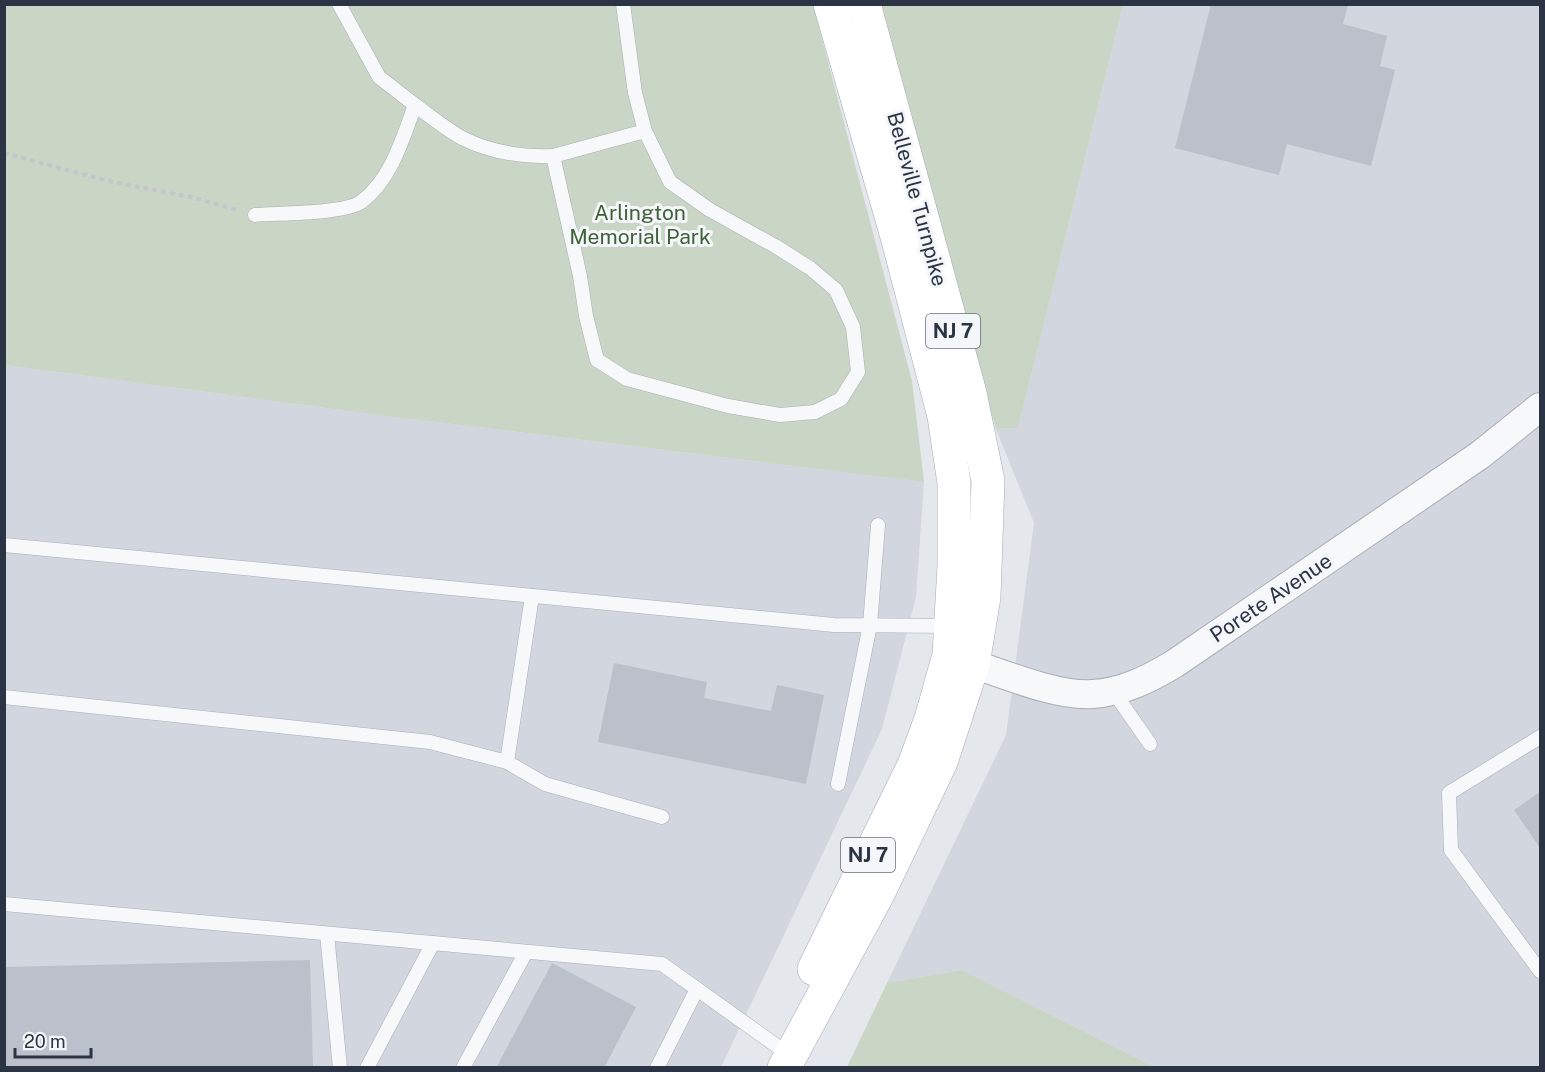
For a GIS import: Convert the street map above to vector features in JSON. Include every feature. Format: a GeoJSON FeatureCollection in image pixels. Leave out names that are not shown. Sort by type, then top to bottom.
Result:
{"type":"FeatureCollection","features":[{"type":"Feature","properties":{"kind":"main road","name":"Belleville Turnpike"},"geometry":{"type":"LineString","coordinates":[[830,4],[898,240],[944,416],[954,483],[951,626],[960,661]]}},
{"type":"Feature","properties":{"kind":"main road","name":"Belleville Turnpike"},"geometry":{"type":"LineString","coordinates":[[779,1061],[879,892],[941,762],[960,661],[984,597],[988,481],[970,393],[864,4]]}},
{"type":"Feature","properties":{"kind":"street","name":"Porete Avenue"},"geometry":{"type":"LineString","coordinates":[[960,661],[1053,689],[1092,695],[1141,683],[1174,664],[1480,455],[1538,412]]}},
{"type":"Feature","properties":{"kind":"lane"},"geometry":{"type":"LineString","coordinates":[[339,4],[379,77],[462,138],[508,153],[553,156],[645,131]]}},
{"type":"Feature","properties":{"kind":"lane"},"geometry":{"type":"LineString","coordinates":[[553,156],[597,360],[627,380],[728,406],[780,415],[815,412],[841,399],[858,372],[853,327],[836,290],[810,268],[710,210],[670,182],[645,131],[635,93],[622,4]]}},
{"type":"Feature","properties":{"kind":"lane"},"geometry":{"type":"LineString","coordinates":[[255,215],[337,209],[360,203],[382,182],[416,105]]}},
{"type":"Feature","properties":{"kind":"lane"},"geometry":{"type":"LineString","coordinates":[[838,784],[870,625],[878,525]]}},
{"type":"Feature","properties":{"kind":"lane"},"geometry":{"type":"LineString","coordinates":[[4,545],[834,625],[951,626]]}},
{"type":"Feature","properties":{"kind":"lane"},"geometry":{"type":"LineString","coordinates":[[507,762],[532,596]]}},
{"type":"Feature","properties":{"kind":"lane"},"geometry":{"type":"LineString","coordinates":[[1113,691],[1150,744]]}},
{"type":"Feature","properties":{"kind":"lane"},"geometry":{"type":"LineString","coordinates":[[4,697],[430,742],[507,762],[545,784],[662,817]]}},
{"type":"Feature","properties":{"kind":"lane"},"geometry":{"type":"LineString","coordinates":[[1540,737],[1449,793],[1451,850],[1540,971]]}},
{"type":"Feature","properties":{"kind":"lane"},"geometry":{"type":"LineString","coordinates":[[4,904],[662,964],[698,989],[779,1061]]}},
{"type":"Feature","properties":{"kind":"lane"},"geometry":{"type":"LineString","coordinates":[[327,934],[340,1068]]}},
{"type":"Feature","properties":{"kind":"lane"},"geometry":{"type":"LineString","coordinates":[[368,1068],[433,943]]}},
{"type":"Feature","properties":{"kind":"lane"},"geometry":{"type":"LineString","coordinates":[[463,1068],[526,952]]}},
{"type":"Feature","properties":{"kind":"lane"},"geometry":{"type":"LineString","coordinates":[[657,1068],[698,989]]}},
{"type":"Feature","properties":{"kind":"path"},"geometry":{"type":"LineString","coordinates":[[4,153],[104,180],[195,198],[255,215]]}},
{"type":"Feature","properties":{"kind":"shaded area"},"geometry":{"type":"Polygon","coordinates":[[[1123,5],[1540,5],[1540,1067],[1154,1067],[962,970],[887,983],[1006,735],[1034,523],[996,429],[1018,428],[1123,5]]]}},
{"type":"Feature","properties":{"kind":"shaded area"},"geometry":{"type":"Polygon","coordinates":[[[5,365],[371,414],[924,482],[916,597],[882,729],[721,1067],[5,1068],[5,365]]]}},
{"type":"Feature","properties":{"kind":"green space","name":"Arlington Memorial Park"},"geometry":{"type":"Polygon","coordinates":[[[5,5],[813,5],[912,381],[924,482],[371,414],[5,365],[5,5]]]}},
{"type":"Feature","properties":{"kind":"green space"},"geometry":{"type":"Polygon","coordinates":[[[877,5],[1123,5],[1018,428],[996,429],[877,5]]]}},
{"type":"Feature","properties":{"kind":"green space"},"geometry":{"type":"Polygon","coordinates":[[[962,970],[1154,1067],[847,1067],[887,983],[962,970]]]}},
{"type":"Feature","properties":{"kind":"building"},"geometry":{"type":"Polygon","coordinates":[[[1211,4],[1348,4],[1343,24],[1387,36],[1380,66],[1395,70],[1371,166],[1287,144],[1279,175],[1175,148],[1211,4]]]}},
{"type":"Feature","properties":{"kind":"building"},"geometry":{"type":"Polygon","coordinates":[[[614,663],[707,682],[704,698],[771,711],[777,685],[824,695],[806,784],[598,742],[614,663]]]}},
{"type":"Feature","properties":{"kind":"building"},"geometry":{"type":"Polygon","coordinates":[[[1540,792],[1540,848],[1514,810],[1540,792]]]}},
{"type":"Feature","properties":{"kind":"building"},"geometry":{"type":"Polygon","coordinates":[[[310,960],[313,1068],[4,1068],[4,967],[310,960]]]}},
{"type":"Feature","properties":{"kind":"building"},"geometry":{"type":"Polygon","coordinates":[[[552,963],[636,1007],[604,1068],[496,1068],[552,963]]]}}]}
